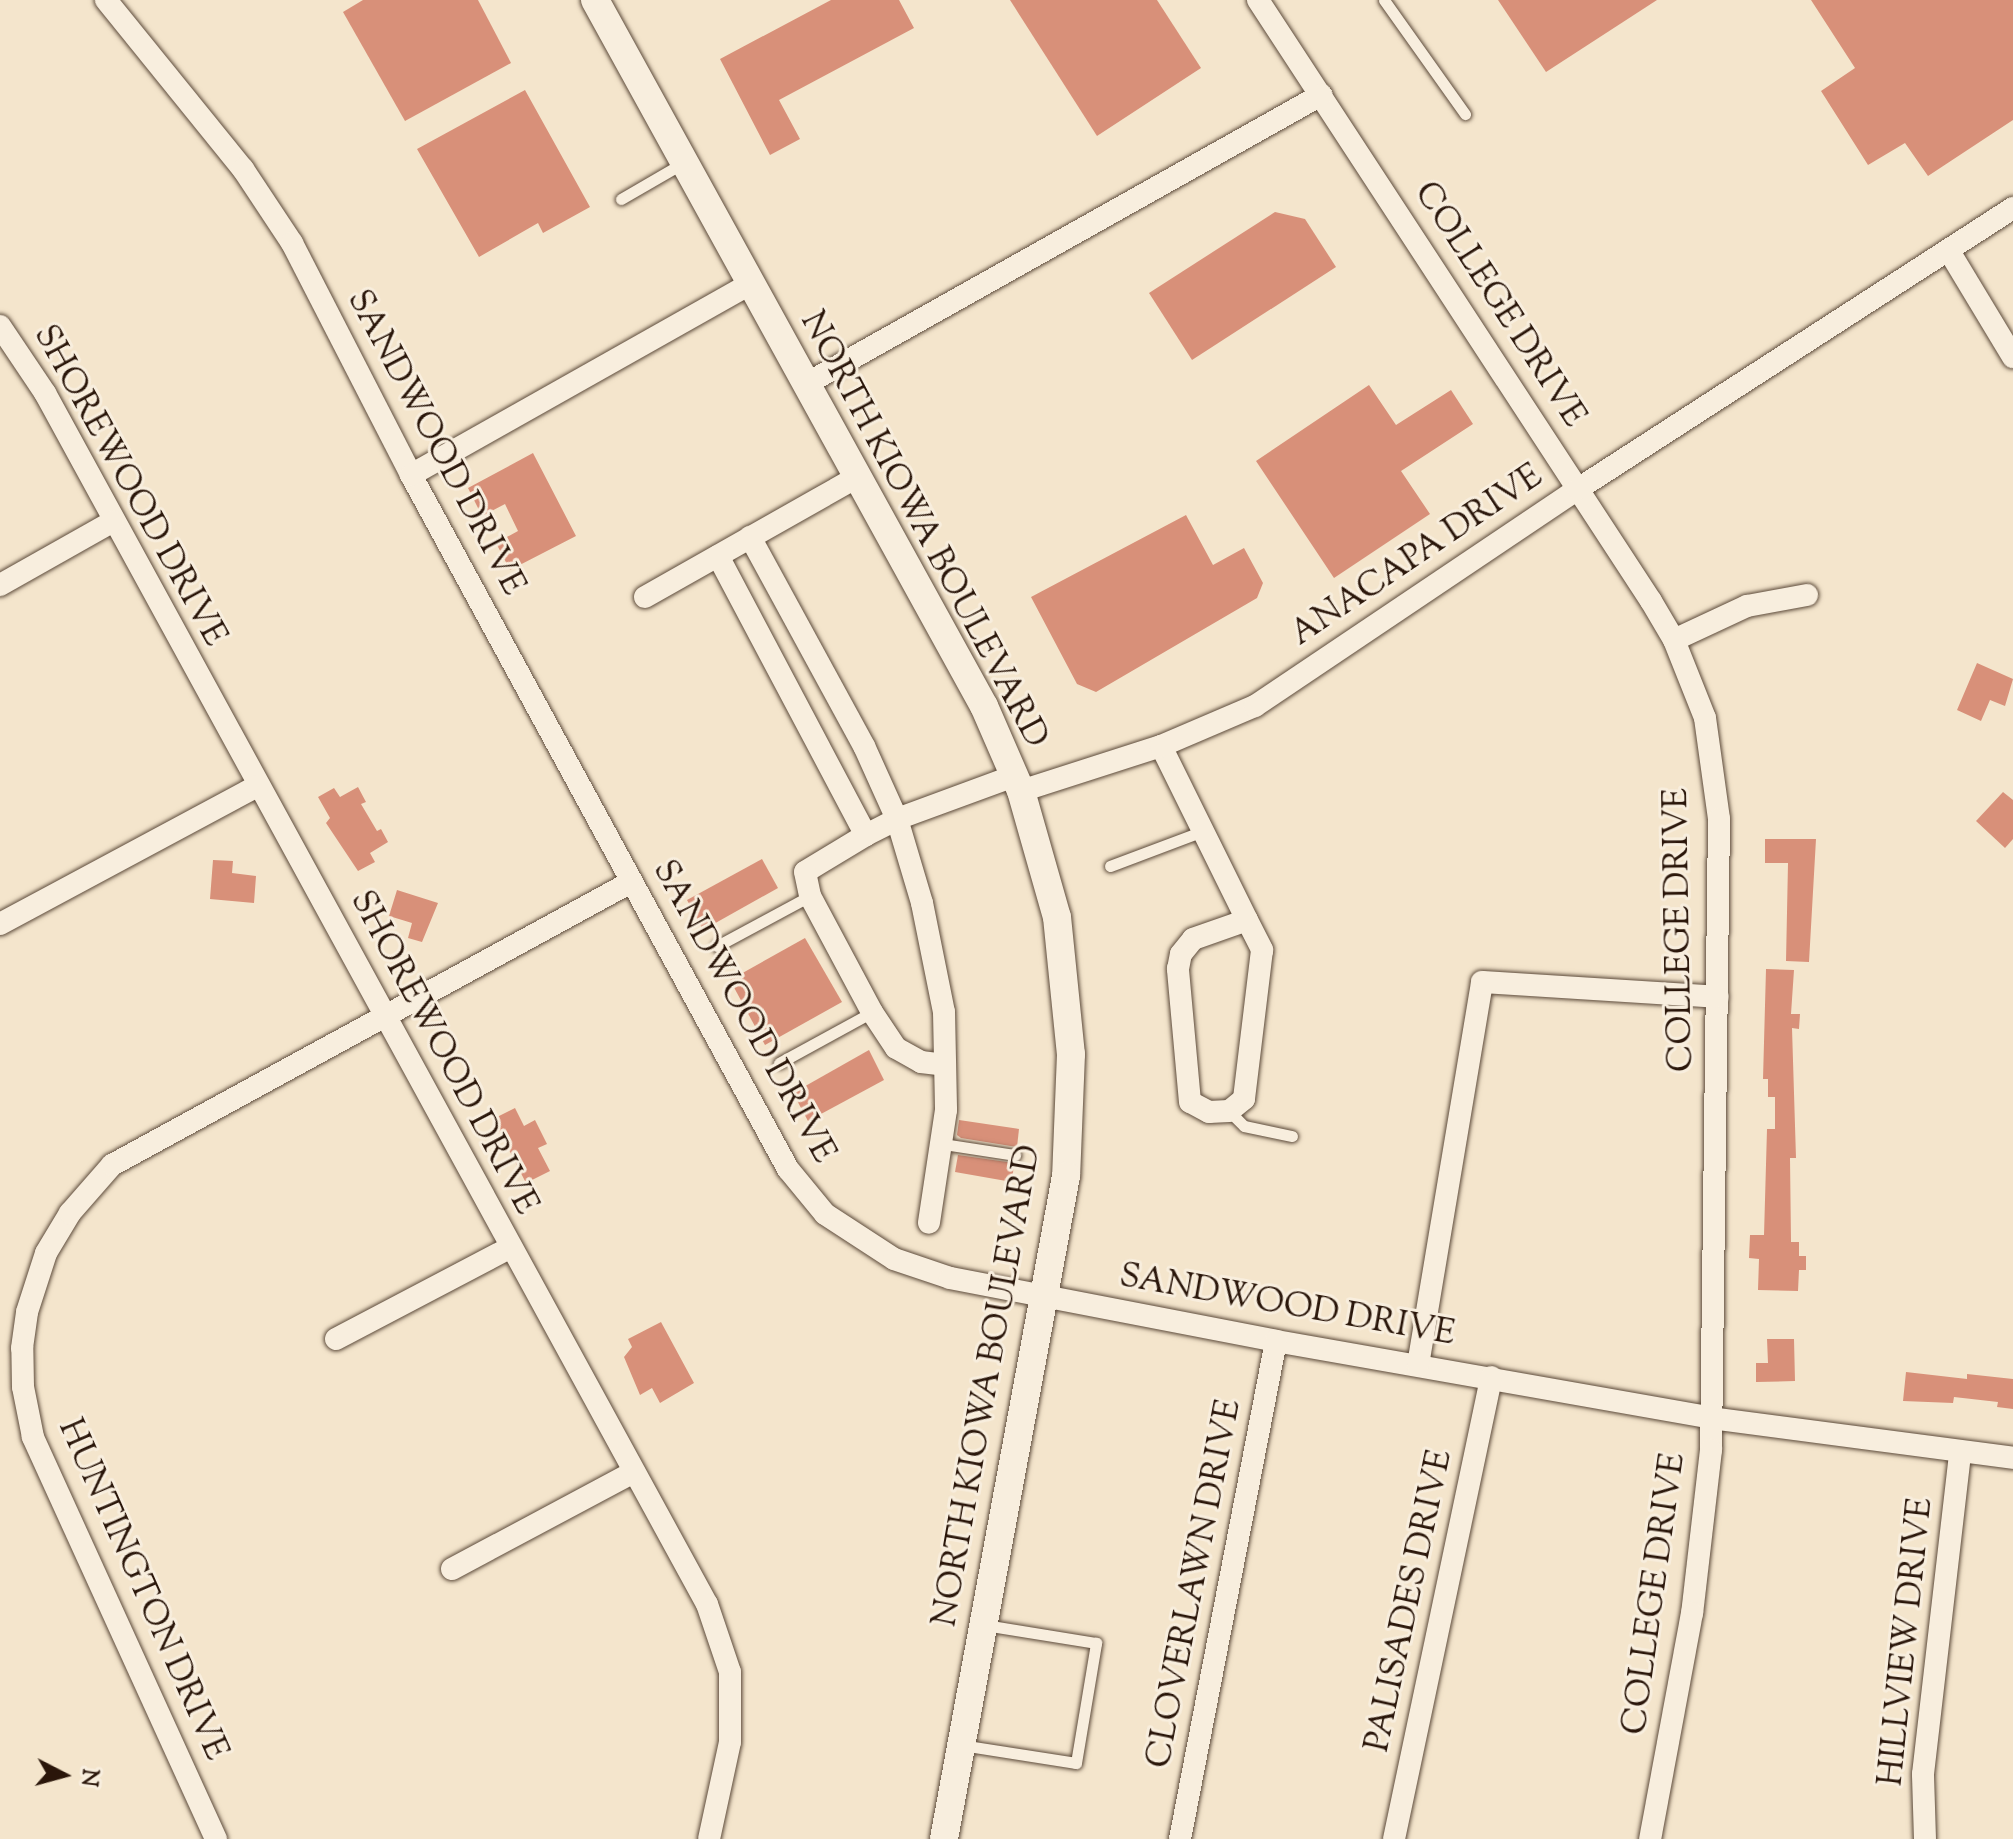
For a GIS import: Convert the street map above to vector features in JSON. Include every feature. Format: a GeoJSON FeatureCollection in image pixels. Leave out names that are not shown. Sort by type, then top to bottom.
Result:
{"type":"FeatureCollection","features":[{"type":"Feature","properties":{"kind":"street","name":"SANDWOOD DRIVE"},"geometry":{"type":"LineString","coordinates":[[106,0],[243,169],[279,223],[411,475],[788,1169],[825,1214],[894,1259],[950,1278],[1276,1341],[1711,1418],[2013,1458]]}},
{"type":"Feature","properties":{"kind":"street","name":"NORTH KIOWA BOULEVARD"},"geometry":{"type":"LineString","coordinates":[[595,0],[984,706],[1017,784],[1057,917],[1071,1054],[1066,1176],[944,1839]]}},
{"type":"Feature","properties":{"kind":"street","name":"COLLEGE DRIVE"},"geometry":{"type":"LineString","coordinates":[[1258,0],[1674,640],[1705,718],[1719,819],[1711,1418],[1702,1547],[1650,1839]]}},
{"type":"Feature","properties":{"kind":"street"},"geometry":{"type":"LineString","coordinates":[[806,384],[1321,95]]}},
{"type":"Feature","properties":{"kind":"street","name":"ANACAPA DRIVE"},"geometry":{"type":"LineString","coordinates":[[810,896],[805,872],[897,819],[1161,746],[1255,706],[1578,489],[2013,208]]}},
{"type":"Feature","properties":{"kind":"street"},"geometry":{"type":"LineString","coordinates":[[1949,251],[2013,357]]}},
{"type":"Feature","properties":{"kind":"street"},"geometry":{"type":"LineString","coordinates":[[411,475],[750,284]]}},
{"type":"Feature","properties":{"kind":"street","name":"SHOREWOOD DRIVE"},"geometry":{"type":"LineString","coordinates":[[0,326],[45,393],[112,522],[386,1013],[509,1248],[707,1604],[730,1672],[730,1742],[709,1839]]}},
{"type":"Feature","properties":{"kind":"street"},"geometry":{"type":"LineString","coordinates":[[645,597],[857,477]]}},
{"type":"Feature","properties":{"kind":"street"},"geometry":{"type":"LineString","coordinates":[[0,585],[112,522]]}},
{"type":"Feature","properties":{"kind":"street"},"geometry":{"type":"LineString","coordinates":[[750,537],[864,746],[897,819],[939,976],[945,1065],[943,1144],[929,1223]]}},
{"type":"Feature","properties":{"kind":"street"},"geometry":{"type":"LineString","coordinates":[[718,556],[866,835]]}},
{"type":"Feature","properties":{"kind":"street"},"geometry":{"type":"LineString","coordinates":[[1674,640],[1747,606],[1807,595]]}},
{"type":"Feature","properties":{"kind":"street"},"geometry":{"type":"LineString","coordinates":[[1161,746],[1262,950],[1244,1099],[1229,1111],[1209,1112],[1190,1102],[1178,969],[1181,954],[1193,939],[1247,920]]}},
{"type":"Feature","properties":{"kind":"street"},"geometry":{"type":"LineString","coordinates":[[0,924],[257,786]]}},
{"type":"Feature","properties":{"kind":"street","name":"HUNTINGTON DRIVE"},"geometry":{"type":"LineString","coordinates":[[216,1839],[40,1459],[23,1387],[27,1312],[46,1253],[62,1227],[112,1165],[631,882]]}},
{"type":"Feature","properties":{"kind":"street"},"geometry":{"type":"LineString","coordinates":[[810,896],[872,1012],[896,1048],[921,1062],[945,1065]]}},
{"type":"Feature","properties":{"kind":"street"},"geometry":{"type":"LineString","coordinates":[[1418,1365],[1482,982],[1718,997]]}},
{"type":"Feature","properties":{"kind":"street"},"geometry":{"type":"LineString","coordinates":[[336,1339],[509,1248]]}},
{"type":"Feature","properties":{"kind":"street","name":"CLOVERLAWN DRIVE"},"geometry":{"type":"LineString","coordinates":[[1180,1839],[1276,1341]]}},
{"type":"Feature","properties":{"kind":"street","name":"PALISADES DRIVE"},"geometry":{"type":"LineString","coordinates":[[1394,1839],[1491,1377]]}},
{"type":"Feature","properties":{"kind":"street","name":"HILLVIEW DRIVE"},"geometry":{"type":"LineString","coordinates":[[1925,1839],[1923,1774],[1960,1452]]}},
{"type":"Feature","properties":{"kind":"street"},"geometry":{"type":"LineString","coordinates":[[452,1569],[634,1472]]}},
{"type":"Feature","properties":{"kind":"lane"},"geometry":{"type":"LineString","coordinates":[[1384,0],[1465,114]]}},
{"type":"Feature","properties":{"kind":"lane"},"geometry":{"type":"LineString","coordinates":[[621,199],[683,163]]}},
{"type":"Feature","properties":{"kind":"lane"},"geometry":{"type":"LineString","coordinates":[[1110,866],[1203,831]]}},
{"type":"Feature","properties":{"kind":"lane"},"geometry":{"type":"LineString","coordinates":[[717,946],[810,896]]}},
{"type":"Feature","properties":{"kind":"lane"},"geometry":{"type":"LineString","coordinates":[[779,1063],[872,1012]]}},
{"type":"Feature","properties":{"kind":"lane"},"geometry":{"type":"LineString","coordinates":[[1229,1111],[1244,1126],[1292,1136]]}},
{"type":"Feature","properties":{"kind":"lane"},"geometry":{"type":"LineString","coordinates":[[943,1144],[1015,1155]]}},
{"type":"Feature","properties":{"kind":"lane"},"geometry":{"type":"LineString","coordinates":[[960,1745],[1076,1763],[1096,1643],[983,1625]]}},
{"type":"Feature","properties":{"kind":"building"},"geometry":{"type":"Polygon","coordinates":[[[363,0],[478,0],[511,63],[405,121],[343,12],[363,0]]]}},
{"type":"Feature","properties":{"kind":"building"},"geometry":{"type":"Polygon","coordinates":[[[831,0],[899,0],[914,28],[779,100],[800,139],[770,155],[720,59],[831,0]]]}},
{"type":"Feature","properties":{"kind":"building"},"geometry":{"type":"Polygon","coordinates":[[[1010,0],[1157,0],[1201,68],[1097,136],[1010,0]]]}},
{"type":"Feature","properties":{"kind":"building"},"geometry":{"type":"Polygon","coordinates":[[[1498,0],[1657,0],[1546,72],[1498,0]]]}},
{"type":"Feature","properties":{"kind":"building"},"geometry":{"type":"Polygon","coordinates":[[[1811,0],[2013,0],[2013,120],[1928,176],[1905,143],[1868,165],[1821,91],[1855,68],[1811,0]]]}},
{"type":"Feature","properties":{"kind":"building"},"geometry":{"type":"Polygon","coordinates":[[[525,90],[590,207],[543,233],[538,223],[479,257],[417,149],[525,90]]]}},
{"type":"Feature","properties":{"kind":"building"},"geometry":{"type":"Polygon","coordinates":[[[1275,212],[1305,219],[1336,267],[1192,360],[1149,293],[1275,212]]]}},
{"type":"Feature","properties":{"kind":"building"},"geometry":{"type":"Polygon","coordinates":[[[1369,385],[1396,425],[1451,390],[1473,424],[1401,471],[1430,514],[1334,578],[1256,461],[1369,385]]]}},
{"type":"Feature","properties":{"kind":"building"},"geometry":{"type":"Polygon","coordinates":[[[533,453],[576,536],[510,570],[496,543],[518,531],[505,504],[482,516],[468,488],[533,453]]]}},
{"type":"Feature","properties":{"kind":"building"},"geometry":{"type":"Polygon","coordinates":[[[1186,515],[1213,565],[1244,548],[1263,583],[1257,598],[1096,692],[1077,684],[1031,597],[1186,515]]]}},
{"type":"Feature","properties":{"kind":"building"},"geometry":{"type":"Polygon","coordinates":[[[1977,663],[2013,679],[2005,706],[1990,700],[1981,721],[1957,710],[1977,663]]]}},
{"type":"Feature","properties":{"kind":"building"},"geometry":{"type":"Polygon","coordinates":[[[358,787],[366,802],[361,804],[377,831],[381,829],[388,842],[370,853],[375,862],[358,871],[326,823],[330,818],[318,797],[334,788],[340,797],[358,787]]]}},
{"type":"Feature","properties":{"kind":"building"},"geometry":{"type":"Polygon","coordinates":[[[2003,792],[2013,800],[2013,839],[2005,848],[1976,821],[2003,792]]]}},
{"type":"Feature","properties":{"kind":"building"},"geometry":{"type":"Polygon","coordinates":[[[1765,839],[1816,839],[1809,962],[1786,961],[1788,863],[1765,863],[1765,839]]]}},
{"type":"Feature","properties":{"kind":"building"},"geometry":{"type":"Polygon","coordinates":[[[762,859],[778,888],[703,930],[687,900],[762,859]]]}},
{"type":"Feature","properties":{"kind":"building"},"geometry":{"type":"Polygon","coordinates":[[[213,860],[233,861],[232,873],[256,876],[254,903],[210,899],[213,860]]]}},
{"type":"Feature","properties":{"kind":"building"},"geometry":{"type":"Polygon","coordinates":[[[397,890],[438,903],[422,942],[408,938],[412,923],[389,916],[397,890]]]}},
{"type":"Feature","properties":{"kind":"building"},"geometry":{"type":"Polygon","coordinates":[[[805,938],[842,1002],[765,1045],[730,980],[805,938]]]}},
{"type":"Feature","properties":{"kind":"building"},"geometry":{"type":"Polygon","coordinates":[[[1766,969],[1794,970],[1791,1014],[1800,1014],[1799,1029],[1792,1028],[1796,1158],[1790,1158],[1791,1242],[1799,1242],[1799,1256],[1806,1256],[1806,1270],[1799,1270],[1798,1291],[1758,1290],[1759,1259],[1749,1258],[1750,1235],[1764,1235],[1767,1129],[1775,1129],[1775,1097],[1768,1097],[1768,1079],[1763,1079],[1766,969]]]}},
{"type":"Feature","properties":{"kind":"building"},"geometry":{"type":"Polygon","coordinates":[[[869,1050],[884,1080],[808,1121],[793,1093],[869,1050]]]}},
{"type":"Feature","properties":{"kind":"building"},"geometry":{"type":"Polygon","coordinates":[[[515,1108],[524,1126],[535,1120],[547,1144],[538,1148],[550,1171],[526,1183],[493,1119],[515,1108]]]}},
{"type":"Feature","properties":{"kind":"building"},"geometry":{"type":"Polygon","coordinates":[[[959,1120],[1019,1129],[1017,1147],[961,1138],[957,1135],[959,1120]]]}},
{"type":"Feature","properties":{"kind":"building"},"geometry":{"type":"Polygon","coordinates":[[[958,1155],[1014,1163],[1012,1182],[955,1172],[958,1155]]]}},
{"type":"Feature","properties":{"kind":"building"},"geometry":{"type":"Polygon","coordinates":[[[661,1322],[694,1383],[660,1403],[652,1388],[640,1395],[624,1357],[632,1347],[628,1339],[661,1322]]]}},
{"type":"Feature","properties":{"kind":"building"},"geometry":{"type":"Polygon","coordinates":[[[1767,1339],[1794,1339],[1795,1381],[1756,1382],[1756,1363],[1768,1363],[1767,1339]]]}},
{"type":"Feature","properties":{"kind":"building"},"geometry":{"type":"Polygon","coordinates":[[[1906,1372],[1967,1379],[1967,1374],[2013,1379],[2013,1409],[1997,1407],[1998,1402],[1954,1397],[1953,1403],[1903,1401],[1906,1372]]]}}]}
